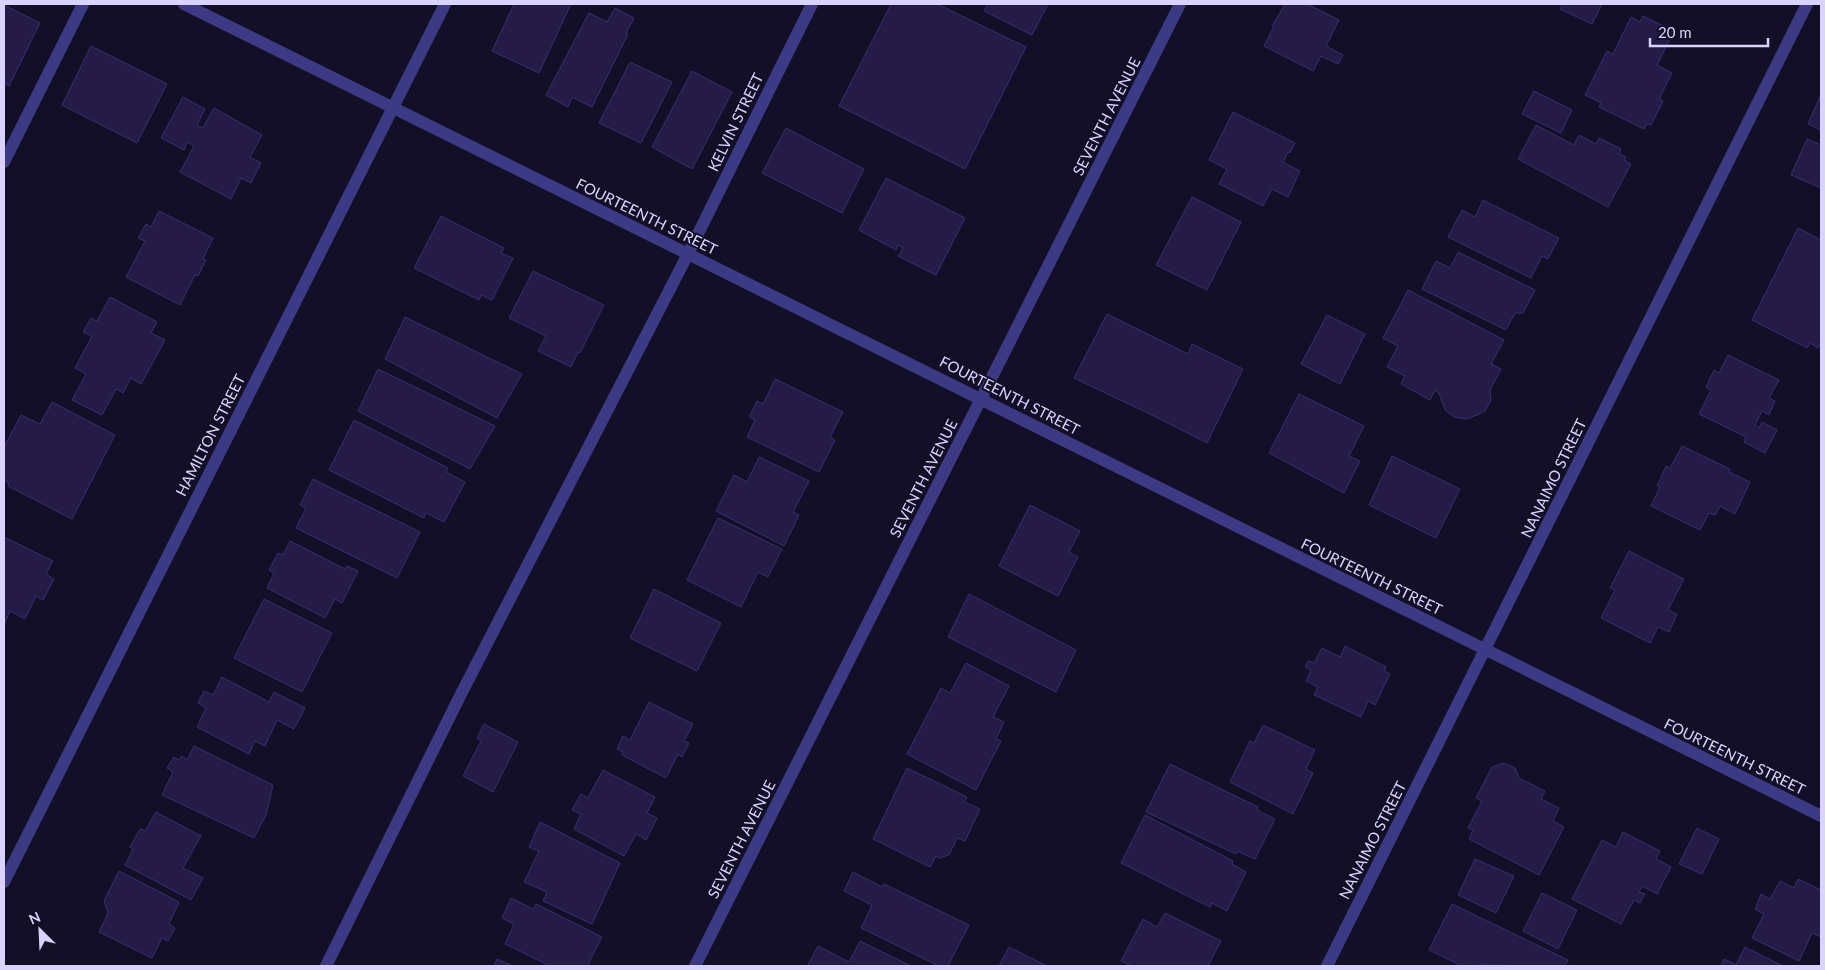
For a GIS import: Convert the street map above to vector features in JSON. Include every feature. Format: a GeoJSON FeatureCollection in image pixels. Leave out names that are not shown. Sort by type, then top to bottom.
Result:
{"type":"FeatureCollection","features":[{"type":"Feature","properties":{"kind":"street"},"geometry":{"type":"LineString","coordinates":[[4,162],[83,4]]}},
{"type":"Feature","properties":{"kind":"street","name":"FOURTEENTH STREET"},"geometry":{"type":"LineString","coordinates":[[184,4],[1821,816]]}},
{"type":"Feature","properties":{"kind":"street","name":"HAMILTON STREET"},"geometry":{"type":"LineString","coordinates":[[4,882],[445,4]]}},
{"type":"Feature","properties":{"kind":"street","name":"KELVIN STREET"},"geometry":{"type":"LineString","coordinates":[[326,966],[466,685],[688,254],[812,4]]}},
{"type":"Feature","properties":{"kind":"street","name":"SEVENTH AVENUE"},"geometry":{"type":"LineString","coordinates":[[696,966],[1180,4]]}},
{"type":"Feature","properties":{"kind":"street","name":"NANAIMO STREET"},"geometry":{"type":"LineString","coordinates":[[1327,966],[1807,4]]}},
{"type":"Feature","properties":{"kind":"building"},"geometry":{"type":"Polygon","coordinates":[[[514,4],[571,4],[539,73],[492,51],[514,4]]]}},
{"type":"Feature","properties":{"kind":"building"},"geometry":{"type":"Polygon","coordinates":[[[891,4],[937,4],[1026,47],[965,169],[839,106],[891,4]]]}},
{"type":"Feature","properties":{"kind":"building"},"geometry":{"type":"Polygon","coordinates":[[[988,4],[1048,4],[1032,35],[984,11],[988,4]]]}},
{"type":"Feature","properties":{"kind":"building"},"geometry":{"type":"Polygon","coordinates":[[[1285,4],[1307,4],[1339,20],[1326,46],[1343,55],[1338,64],[1321,56],[1313,71],[1264,46],[1274,27],[1272,26],[1285,4]]]}},
{"type":"Feature","properties":{"kind":"building"},"geometry":{"type":"Polygon","coordinates":[[[1563,4],[1602,4],[1592,24],[1560,9],[1563,4]]]}},
{"type":"Feature","properties":{"kind":"building"},"geometry":{"type":"Polygon","coordinates":[[[4,5],[40,23],[9,86],[4,83],[4,5]]]}},
{"type":"Feature","properties":{"kind":"building"},"geometry":{"type":"Polygon","coordinates":[[[615,8],[634,18],[592,107],[572,97],[568,107],[546,95],[589,13],[607,22],[615,8]]]}},
{"type":"Feature","properties":{"kind":"building"},"geometry":{"type":"Polygon","coordinates":[[[1643,16],[1674,31],[1657,65],[1672,73],[1659,99],[1663,101],[1651,125],[1647,124],[1644,129],[1599,107],[1601,103],[1585,95],[1607,51],[1613,54],[1631,17],[1640,22],[1643,16]]]}},
{"type":"Feature","properties":{"kind":"building"},"geometry":{"type":"Polygon","coordinates":[[[91,46],[167,84],[137,143],[62,105],[91,46]]]}},
{"type":"Feature","properties":{"kind":"building"},"geometry":{"type":"Polygon","coordinates":[[[630,62],[672,82],[641,143],[599,123],[630,62]]]}},
{"type":"Feature","properties":{"kind":"building"},"geometry":{"type":"Polygon","coordinates":[[[692,71],[732,92],[692,169],[652,147],[692,71]]]}},
{"type":"Feature","properties":{"kind":"building"},"geometry":{"type":"Polygon","coordinates":[[[1534,91],[1572,110],[1561,133],[1522,114],[1534,91]]]}},
{"type":"Feature","properties":{"kind":"building"},"geometry":{"type":"Polygon","coordinates":[[[1821,94],[1821,130],[1808,124],[1821,94]]]}},
{"type":"Feature","properties":{"kind":"building"},"geometry":{"type":"Polygon","coordinates":[[[183,97],[205,109],[197,125],[203,128],[214,108],[262,135],[250,157],[261,163],[251,183],[241,178],[231,199],[180,172],[194,146],[187,142],[184,150],[161,138],[183,97]]]}},
{"type":"Feature","properties":{"kind":"building"},"geometry":{"type":"Polygon","coordinates":[[[1233,112],[1295,143],[1283,162],[1300,171],[1288,197],[1272,189],[1263,206],[1219,184],[1227,169],[1209,160],[1233,112]]]}},
{"type":"Feature","properties":{"kind":"building"},"geometry":{"type":"Polygon","coordinates":[[[1536,125],[1574,145],[1579,135],[1596,144],[1599,138],[1621,149],[1619,154],[1626,157],[1624,160],[1631,164],[1608,207],[1518,159],[1536,125]]]}},
{"type":"Feature","properties":{"kind":"building"},"geometry":{"type":"Polygon","coordinates":[[[786,128],[864,169],[842,213],[762,173],[786,128]]]}},
{"type":"Feature","properties":{"kind":"building"},"geometry":{"type":"Polygon","coordinates":[[[1807,139],[1821,145],[1821,188],[1791,175],[1807,139]]]}},
{"type":"Feature","properties":{"kind":"building"},"geometry":{"type":"Polygon","coordinates":[[[886,178],[965,218],[936,275],[898,256],[903,248],[898,245],[896,250],[859,230],[886,178]]]}},
{"type":"Feature","properties":{"kind":"building"},"geometry":{"type":"Polygon","coordinates":[[[1192,197],[1241,222],[1207,290],[1156,265],[1192,197]]]}},
{"type":"Feature","properties":{"kind":"building"},"geometry":{"type":"Polygon","coordinates":[[[1483,200],[1559,238],[1548,259],[1542,256],[1531,278],[1448,237],[1462,210],[1475,217],[1483,200]]]}},
{"type":"Feature","properties":{"kind":"building"},"geometry":{"type":"Polygon","coordinates":[[[159,211],[213,238],[203,259],[206,260],[198,276],[195,275],[180,305],[126,277],[145,241],[138,238],[146,224],[151,227],[159,211]]]}},
{"type":"Feature","properties":{"kind":"building"},"geometry":{"type":"Polygon","coordinates":[[[441,216],[504,248],[501,253],[513,258],[492,300],[481,295],[479,300],[414,268],[441,216]]]}},
{"type":"Feature","properties":{"kind":"building"},"geometry":{"type":"Polygon","coordinates":[[[1798,228],[1821,240],[1821,342],[1818,348],[1810,343],[1807,348],[1752,320],[1798,228]]]}},
{"type":"Feature","properties":{"kind":"building"},"geometry":{"type":"Polygon","coordinates":[[[1458,252],[1535,290],[1523,313],[1515,313],[1506,330],[1422,289],[1436,261],[1450,268],[1458,252]]]}},
{"type":"Feature","properties":{"kind":"building"},"geometry":{"type":"Polygon","coordinates":[[[533,271],[604,305],[571,367],[538,351],[546,336],[509,318],[533,271]]]}},
{"type":"Feature","properties":{"kind":"building"},"geometry":{"type":"Polygon","coordinates":[[[1408,290],[1504,340],[1491,364],[1501,369],[1490,390],[1491,400],[1485,411],[1467,419],[1454,417],[1445,410],[1439,393],[1435,390],[1430,400],[1401,384],[1405,376],[1387,367],[1398,346],[1383,338],[1408,290]]]}},
{"type":"Feature","properties":{"kind":"building"},"geometry":{"type":"Polygon","coordinates":[[[110,297],[157,322],[151,333],[165,340],[141,384],[131,378],[123,393],[116,389],[102,415],[72,400],[86,374],[75,368],[92,336],[83,332],[91,318],[97,321],[110,297]]]}},
{"type":"Feature","properties":{"kind":"building"},"geometry":{"type":"Polygon","coordinates":[[[1107,314],[1188,354],[1192,344],[1243,369],[1207,443],[1074,378],[1107,314]]]}},
{"type":"Feature","properties":{"kind":"building"},"geometry":{"type":"Polygon","coordinates":[[[1327,315],[1365,334],[1340,384],[1301,364],[1327,315]]]}},
{"type":"Feature","properties":{"kind":"building"},"geometry":{"type":"Polygon","coordinates":[[[405,317],[522,374],[497,418],[385,359],[405,317]]]}},
{"type":"Feature","properties":{"kind":"building"},"geometry":{"type":"Polygon","coordinates":[[[1728,355],[1779,380],[1769,398],[1775,401],[1769,415],[1762,411],[1755,425],[1759,428],[1762,422],[1777,430],[1765,453],[1744,442],[1746,437],[1699,414],[1711,390],[1706,387],[1714,370],[1719,373],[1728,355]]]}},
{"type":"Feature","properties":{"kind":"building"},"geometry":{"type":"Polygon","coordinates":[[[378,369],[495,426],[470,469],[358,411],[378,369]]]}},
{"type":"Feature","properties":{"kind":"building"},"geometry":{"type":"Polygon","coordinates":[[[775,379],[843,412],[830,437],[835,440],[819,472],[747,437],[755,420],[749,417],[757,401],[763,404],[775,379]]]}},
{"type":"Feature","properties":{"kind":"building"},"geometry":{"type":"Polygon","coordinates":[[[1299,394],[1364,426],[1349,456],[1360,461],[1344,493],[1269,453],[1299,394]]]}},
{"type":"Feature","properties":{"kind":"building"},"geometry":{"type":"Polygon","coordinates":[[[52,402],[115,435],[72,519],[8,486],[9,483],[4,480],[4,447],[21,415],[40,424],[52,402]]]}},
{"type":"Feature","properties":{"kind":"building"},"geometry":{"type":"Polygon","coordinates":[[[354,420],[448,468],[446,472],[465,482],[444,522],[426,513],[424,518],[329,470],[354,420]]]}},
{"type":"Feature","properties":{"kind":"building"},"geometry":{"type":"Polygon","coordinates":[[[1682,446],[1730,469],[1729,472],[1750,482],[1735,514],[1720,506],[1715,515],[1709,513],[1700,530],[1651,506],[1660,487],[1657,486],[1666,466],[1670,468],[1682,446]]]}},
{"type":"Feature","properties":{"kind":"building"},"geometry":{"type":"Polygon","coordinates":[[[1392,456],[1460,489],[1436,538],[1369,505],[1392,456]]]}},
{"type":"Feature","properties":{"kind":"building"},"geometry":{"type":"Polygon","coordinates":[[[759,457],[809,481],[793,512],[799,515],[784,546],[716,511],[734,475],[747,482],[759,457]]]}},
{"type":"Feature","properties":{"kind":"building"},"geometry":{"type":"Polygon","coordinates":[[[313,479],[420,532],[397,578],[296,528],[306,508],[300,505],[313,479]]]}},
{"type":"Feature","properties":{"kind":"building"},"geometry":{"type":"Polygon","coordinates":[[[1030,505],[1080,531],[1069,552],[1078,557],[1058,596],[999,566],[1030,505]]]}},
{"type":"Feature","properties":{"kind":"building"},"geometry":{"type":"Polygon","coordinates":[[[718,518],[782,549],[768,577],[758,572],[741,607],[687,580],[718,518]]]}},
{"type":"Feature","properties":{"kind":"building"},"geometry":{"type":"Polygon","coordinates":[[[4,537],[53,561],[46,574],[54,579],[43,600],[36,596],[25,619],[10,611],[4,625],[4,537]]]}},
{"type":"Feature","properties":{"kind":"building"},"geometry":{"type":"Polygon","coordinates":[[[290,541],[345,569],[347,566],[358,571],[342,603],[335,599],[325,618],[267,588],[274,573],[269,570],[278,553],[283,555],[290,541]]]}},
{"type":"Feature","properties":{"kind":"building"},"geometry":{"type":"Polygon","coordinates":[[[1629,551],[1684,579],[1668,610],[1677,614],[1669,632],[1658,627],[1650,643],[1601,618],[1615,590],[1610,588],[1629,551]]]}},
{"type":"Feature","properties":{"kind":"building"},"geometry":{"type":"Polygon","coordinates":[[[654,589],[721,623],[697,671],[630,638],[654,589]]]}},
{"type":"Feature","properties":{"kind":"building"},"geometry":{"type":"Polygon","coordinates":[[[969,594],[1076,650],[1056,692],[948,637],[969,594]]]}},
{"type":"Feature","properties":{"kind":"building"},"geometry":{"type":"Polygon","coordinates":[[[264,599],[332,633],[302,692],[234,658],[264,599]]]}},
{"type":"Feature","properties":{"kind":"building"},"geometry":{"type":"Polygon","coordinates":[[[1345,646],[1386,667],[1384,671],[1390,674],[1375,705],[1368,701],[1361,717],[1314,695],[1318,687],[1306,681],[1311,670],[1305,667],[1308,661],[1314,663],[1322,648],[1340,657],[1345,646]]]}},
{"type":"Feature","properties":{"kind":"building"},"geometry":{"type":"Polygon","coordinates":[[[966,663],[1009,686],[993,717],[1004,722],[996,739],[1001,741],[976,790],[907,754],[941,688],[950,693],[966,663]]]}},
{"type":"Feature","properties":{"kind":"building"},"geometry":{"type":"Polygon","coordinates":[[[222,677],[269,702],[274,692],[305,708],[294,729],[277,720],[265,746],[255,741],[249,754],[197,727],[206,708],[198,703],[204,691],[213,695],[222,677]]]}},
{"type":"Feature","properties":{"kind":"building"},"geometry":{"type":"Polygon","coordinates":[[[649,702],[693,724],[684,741],[689,743],[682,757],[678,754],[666,778],[622,755],[623,752],[617,749],[623,736],[630,740],[649,702]]]}},
{"type":"Feature","properties":{"kind":"building"},"geometry":{"type":"Polygon","coordinates":[[[484,724],[518,742],[493,792],[463,776],[481,741],[477,738],[484,724]]]}},
{"type":"Feature","properties":{"kind":"building"},"geometry":{"type":"Polygon","coordinates":[[[1263,725],[1315,750],[1306,769],[1313,773],[1293,814],[1230,782],[1250,741],[1254,743],[1263,725]]]}},
{"type":"Feature","properties":{"kind":"building"},"geometry":{"type":"Polygon","coordinates":[[[194,746],[273,785],[266,815],[254,838],[162,795],[173,772],[167,768],[174,757],[179,760],[182,756],[187,760],[194,746]]]}},
{"type":"Feature","properties":{"kind":"building"},"geometry":{"type":"Polygon","coordinates":[[[1504,763],[1515,768],[1519,778],[1545,791],[1541,799],[1559,808],[1553,821],[1564,827],[1539,875],[1469,839],[1473,830],[1468,828],[1482,801],[1476,798],[1492,767],[1504,763]]]}},
{"type":"Feature","properties":{"kind":"building"},"geometry":{"type":"Polygon","coordinates":[[[1170,764],[1258,807],[1257,810],[1275,819],[1255,859],[1237,851],[1236,854],[1146,812],[1170,764]]]}},
{"type":"Feature","properties":{"kind":"building"},"geometry":{"type":"Polygon","coordinates":[[[907,768],[967,797],[964,802],[980,809],[965,841],[957,838],[949,855],[939,858],[936,856],[930,867],[873,839],[907,768]]]}},
{"type":"Feature","properties":{"kind":"building"},"geometry":{"type":"Polygon","coordinates":[[[603,770],[655,797],[647,813],[657,818],[646,840],[636,834],[624,856],[574,829],[581,814],[572,810],[581,794],[588,798],[603,770]]]}},
{"type":"Feature","properties":{"kind":"building"},"geometry":{"type":"Polygon","coordinates":[[[156,812],[201,836],[183,868],[203,878],[191,900],[125,865],[133,849],[130,847],[140,829],[145,831],[156,812]]]}},
{"type":"Feature","properties":{"kind":"building"},"geometry":{"type":"Polygon","coordinates":[[[1145,815],[1233,861],[1232,864],[1246,872],[1227,911],[1212,903],[1210,907],[1121,863],[1145,815]]]}},
{"type":"Feature","properties":{"kind":"building"},"geometry":{"type":"Polygon","coordinates":[[[540,822],[620,863],[592,924],[543,901],[547,892],[524,882],[539,851],[529,847],[540,822]]]}},
{"type":"Feature","properties":{"kind":"building"},"geometry":{"type":"Polygon","coordinates":[[[1697,828],[1719,839],[1702,874],[1679,864],[1697,828]]]}},
{"type":"Feature","properties":{"kind":"building"},"geometry":{"type":"Polygon","coordinates":[[[1623,832],[1660,851],[1656,859],[1671,867],[1657,894],[1642,886],[1639,892],[1645,894],[1640,903],[1634,900],[1621,924],[1572,899],[1602,840],[1616,847],[1623,832]]]}},
{"type":"Feature","properties":{"kind":"building"},"geometry":{"type":"Polygon","coordinates":[[[1475,859],[1514,876],[1496,913],[1458,895],[1475,859]]]}},
{"type":"Feature","properties":{"kind":"building"},"geometry":{"type":"Polygon","coordinates":[[[119,871],[179,902],[169,924],[175,928],[168,941],[162,938],[152,958],[99,932],[108,913],[104,901],[119,871]]]}},
{"type":"Feature","properties":{"kind":"building"},"geometry":{"type":"Polygon","coordinates":[[[853,872],[882,887],[884,884],[969,925],[948,966],[939,966],[861,928],[872,905],[844,891],[853,872]]]}},
{"type":"Feature","properties":{"kind":"building"},"geometry":{"type":"Polygon","coordinates":[[[1798,879],[1821,890],[1821,937],[1812,933],[1799,961],[1752,938],[1764,914],[1755,909],[1761,894],[1770,899],[1780,881],[1794,888],[1798,879]]]}},
{"type":"Feature","properties":{"kind":"building"},"geometry":{"type":"Polygon","coordinates":[[[1542,893],[1577,910],[1558,949],[1523,931],[1542,893]]]}},
{"type":"Feature","properties":{"kind":"building"},"geometry":{"type":"Polygon","coordinates":[[[511,898],[533,909],[536,904],[602,937],[587,966],[550,966],[505,944],[514,924],[502,918],[511,898]]]}},
{"type":"Feature","properties":{"kind":"building"},"geometry":{"type":"Polygon","coordinates":[[[1452,904],[1568,960],[1565,966],[1462,966],[1429,950],[1452,904]]]}},
{"type":"Feature","properties":{"kind":"building"},"geometry":{"type":"Polygon","coordinates":[[[1165,913],[1221,941],[1208,966],[1132,966],[1121,961],[1143,919],[1157,927],[1165,913]]]}},
{"type":"Feature","properties":{"kind":"building"},"geometry":{"type":"Polygon","coordinates":[[[860,941],[911,966],[808,965],[818,946],[849,962],[860,941]]]}},
{"type":"Feature","properties":{"kind":"building"},"geometry":{"type":"Polygon","coordinates":[[[1009,947],[1047,966],[999,966],[1009,947]]]}},
{"type":"Feature","properties":{"kind":"building"},"geometry":{"type":"Polygon","coordinates":[[[1745,947],[1783,966],[1721,966],[1724,959],[1736,965],[1745,947]]]}},
{"type":"Feature","properties":{"kind":"building"},"geometry":{"type":"Polygon","coordinates":[[[497,959],[513,966],[494,966],[497,959]]]}}]}
